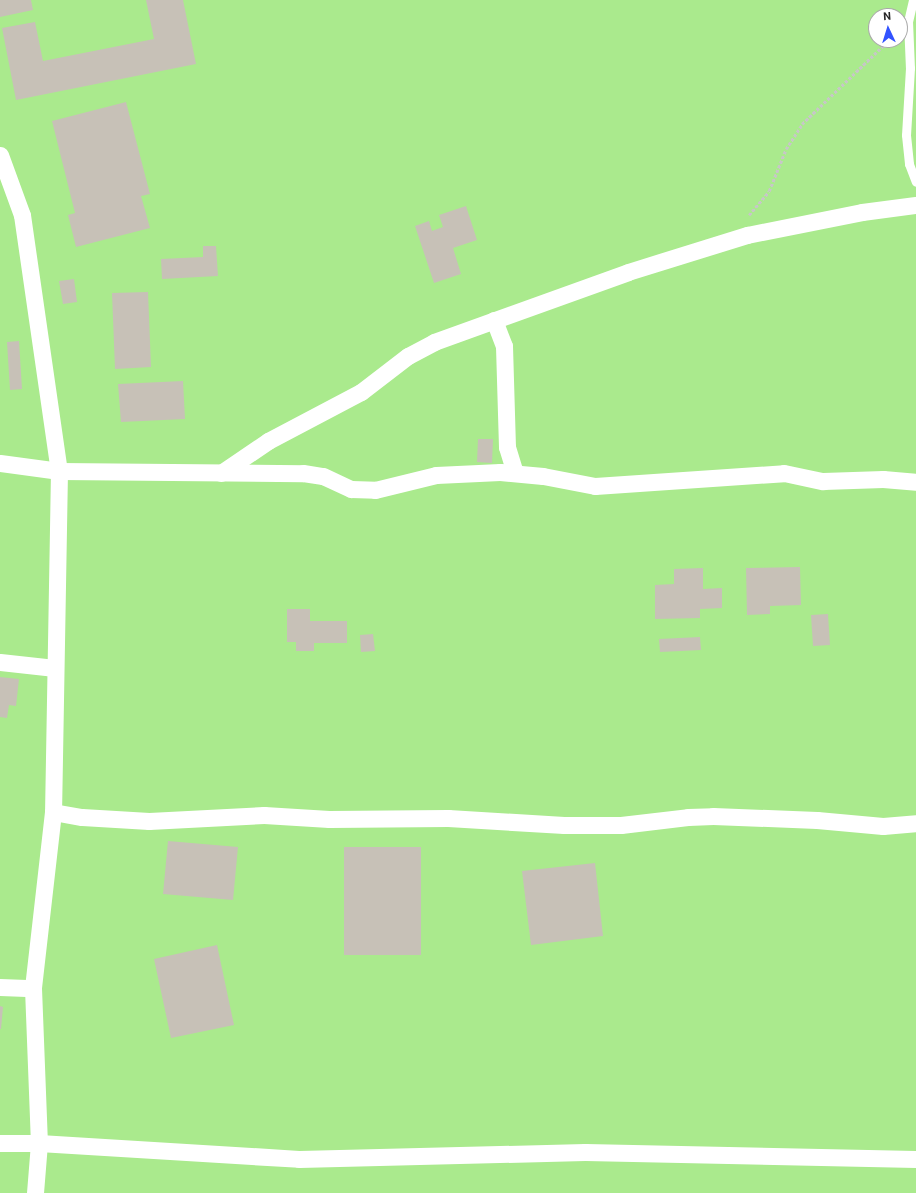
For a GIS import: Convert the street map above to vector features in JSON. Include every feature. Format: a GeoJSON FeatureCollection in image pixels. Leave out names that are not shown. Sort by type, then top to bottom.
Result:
{"type":"FeatureCollection","features":[{"type":"Feature","properties":{"kind":"street"},"geometry":{"type":"LineString","coordinates":[[0,155],[5,182],[22,215],[32,271],[59,471],[53,812],[33,988],[39,1143],[35,1193]]}},
{"type":"Feature","properties":{"kind":"street"},"geometry":{"type":"LineString","coordinates":[[220,473],[268,441],[361,392],[420,349],[494,320],[628,272],[747,235],[862,212],[916,204]]}},
{"type":"Feature","properties":{"kind":"street"},"geometry":{"type":"LineString","coordinates":[[494,320],[505,351],[507,447],[515,473]]}},
{"type":"Feature","properties":{"kind":"street"},"geometry":{"type":"LineString","coordinates":[[0,463],[59,471],[303,473],[323,476],[351,489],[375,490],[436,476],[515,473],[595,486],[784,473],[823,481],[883,479],[916,482]]}},
{"type":"Feature","properties":{"kind":"street"},"geometry":{"type":"LineString","coordinates":[[0,662],[55,668]]}},
{"type":"Feature","properties":{"kind":"street"},"geometry":{"type":"LineString","coordinates":[[53,812],[82,817],[149,820],[264,814],[329,819],[448,818],[564,825],[621,825],[688,816],[817,820],[883,826],[916,823]]}},
{"type":"Feature","properties":{"kind":"street"},"geometry":{"type":"LineString","coordinates":[[0,986],[33,988]]}},
{"type":"Feature","properties":{"kind":"street"},"geometry":{"type":"LineString","coordinates":[[0,1143],[39,1143],[299,1159],[585,1152],[916,1159]]}},
{"type":"Feature","properties":{"kind":"lane"},"geometry":{"type":"LineString","coordinates":[[913,0],[908,21],[910,68],[906,135],[909,164],[916,182]]}},
{"type":"Feature","properties":{"kind":"path"},"geometry":{"type":"LineString","coordinates":[[745,218],[769,191],[786,148],[802,124],[880,48]]}},
{"type":"Feature","properties":{"kind":"green space"},"geometry":{"type":"Polygon","coordinates":[[[0,0],[916,0],[916,1193],[0,1193],[0,0]]]}},
{"type":"Feature","properties":{"kind":"building"},"geometry":{"type":"Polygon","coordinates":[[[0,0],[31,0],[33,10],[0,17],[0,0]]]}},
{"type":"Feature","properties":{"kind":"building"},"geometry":{"type":"Polygon","coordinates":[[[146,0],[183,0],[196,64],[16,100],[2,28],[35,22],[43,61],[154,39],[146,0]]]}},
{"type":"Feature","properties":{"kind":"building"},"geometry":{"type":"Polygon","coordinates":[[[126,102],[150,194],[141,196],[150,228],[76,247],[68,215],[75,213],[52,121],[126,102]]]}},
{"type":"Feature","properties":{"kind":"building"},"geometry":{"type":"Polygon","coordinates":[[[466,206],[477,240],[453,248],[461,274],[434,283],[415,226],[429,221],[432,231],[443,227],[439,215],[466,206]]]}},
{"type":"Feature","properties":{"kind":"building"},"geometry":{"type":"Polygon","coordinates":[[[203,246],[216,246],[218,276],[162,279],[161,259],[203,257],[203,246]]]}},
{"type":"Feature","properties":{"kind":"building"},"geometry":{"type":"Polygon","coordinates":[[[74,279],[77,302],[63,304],[59,281],[74,279]]]}},
{"type":"Feature","properties":{"kind":"building"},"geometry":{"type":"Polygon","coordinates":[[[148,292],[151,367],[115,369],[112,293],[148,292]]]}},
{"type":"Feature","properties":{"kind":"building"},"geometry":{"type":"Polygon","coordinates":[[[19,341],[22,389],[10,390],[7,342],[19,341]]]}},
{"type":"Feature","properties":{"kind":"building"},"geometry":{"type":"Polygon","coordinates":[[[183,381],[185,419],[121,422],[118,384],[183,381]]]}},
{"type":"Feature","properties":{"kind":"building"},"geometry":{"type":"Polygon","coordinates":[[[478,439],[493,439],[492,463],[477,462],[478,439]]]}},
{"type":"Feature","properties":{"kind":"building"},"geometry":{"type":"Polygon","coordinates":[[[800,567],[801,605],[770,606],[770,614],[747,615],[746,568],[800,567]]]}},
{"type":"Feature","properties":{"kind":"building"},"geometry":{"type":"Polygon","coordinates":[[[703,568],[703,589],[722,588],[722,608],[700,609],[700,618],[655,619],[655,585],[674,584],[674,569],[703,568]]]}},
{"type":"Feature","properties":{"kind":"building"},"geometry":{"type":"Polygon","coordinates":[[[287,609],[310,609],[310,621],[347,621],[347,643],[314,643],[314,651],[296,651],[296,642],[287,642],[287,609]]]}},
{"type":"Feature","properties":{"kind":"building"},"geometry":{"type":"Polygon","coordinates":[[[828,614],[830,645],[813,646],[811,615],[828,614]]]}},
{"type":"Feature","properties":{"kind":"building"},"geometry":{"type":"Polygon","coordinates":[[[373,634],[375,651],[361,652],[360,635],[373,634]]]}},
{"type":"Feature","properties":{"kind":"building"},"geometry":{"type":"Polygon","coordinates":[[[700,637],[701,650],[660,652],[659,639],[700,637]]]}},
{"type":"Feature","properties":{"kind":"building"},"geometry":{"type":"Polygon","coordinates":[[[0,677],[19,679],[16,706],[9,705],[7,718],[0,717],[0,677]]]}},
{"type":"Feature","properties":{"kind":"building"},"geometry":{"type":"Polygon","coordinates":[[[168,841],[238,847],[233,900],[163,894],[168,841]]]}},
{"type":"Feature","properties":{"kind":"building"},"geometry":{"type":"Polygon","coordinates":[[[344,847],[421,847],[421,955],[344,955],[344,847]]]}},
{"type":"Feature","properties":{"kind":"building"},"geometry":{"type":"Polygon","coordinates":[[[595,863],[603,936],[531,945],[522,871],[595,863]]]}},
{"type":"Feature","properties":{"kind":"building"},"geometry":{"type":"Polygon","coordinates":[[[217,945],[234,1025],[171,1038],[154,959],[217,945]]]}},
{"type":"Feature","properties":{"kind":"building"},"geometry":{"type":"Polygon","coordinates":[[[0,1006],[3,1007],[1,1029],[0,1029],[0,1006]]]}}]}
